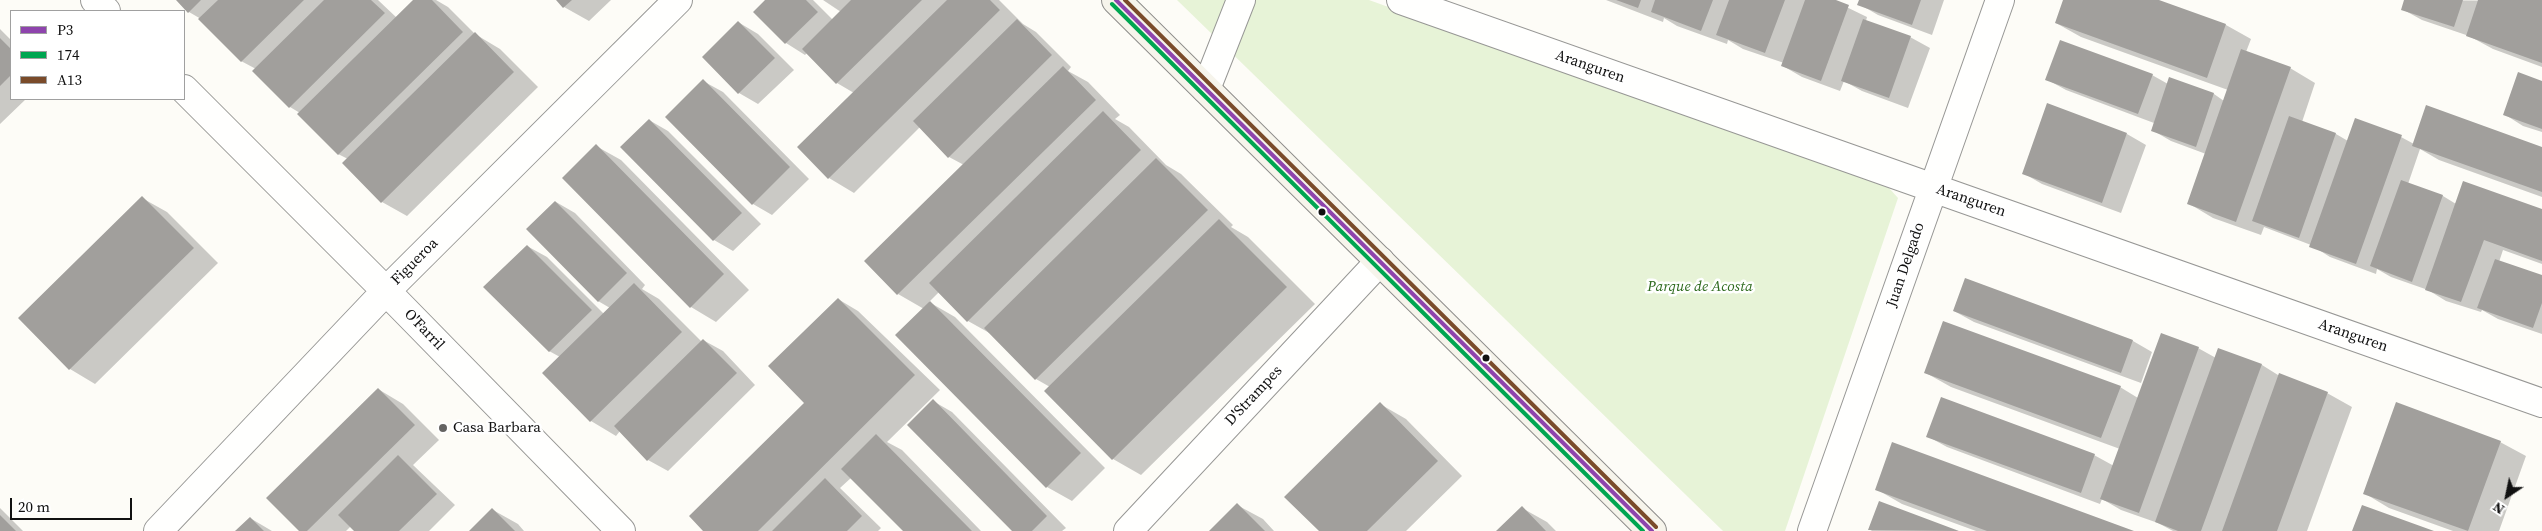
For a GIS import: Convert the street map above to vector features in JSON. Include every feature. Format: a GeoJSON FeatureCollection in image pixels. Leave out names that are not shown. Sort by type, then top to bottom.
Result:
{"type":"FeatureCollection","features":[{"type":"Feature","properties":{"kind":"main road"},"geometry":{"type":"LineString","coordinates":[[1116,0],[1652,531]]}},
{"type":"Feature","properties":{"kind":"street"},"geometry":{"type":"LineString","coordinates":[[95,0],[105,10]]}},
{"type":"Feature","properties":{"kind":"street","name":"Figueroa"},"geometry":{"type":"LineString","coordinates":[[158,531],[386,291],[678,0]]}},
{"type":"Feature","properties":{"kind":"street"},"geometry":{"type":"LineString","coordinates":[[1206,89],[1241,0]]}},
{"type":"Feature","properties":{"kind":"street","name":"Aranguren"},"geometry":{"type":"LineString","coordinates":[[1401,0],[2542,403]]}},
{"type":"Feature","properties":{"kind":"street","name":"Juan Delgado"},"geometry":{"type":"LineString","coordinates":[[1812,531],[2000,0]]}},
{"type":"Feature","properties":{"kind":"street","name":"O'Farril"},"geometry":{"type":"LineString","coordinates":[[185,90],[386,291],[621,531]]}},
{"type":"Feature","properties":{"kind":"street","name":"D'Strampes"},"geometry":{"type":"LineString","coordinates":[[1128,531],[1380,262]]}},
{"type":"Feature","properties":{"kind":"green space","name":"Parque de Acosta"},"geometry":{"type":"Polygon","coordinates":[[[1177,0],[1369,0],[1889,188],[1898,198],[1785,531],[1723,531],[1177,0]]]}},
{"type":"Feature","properties":{"kind":"building"},"geometry":{"type":"Polygon","coordinates":[[[176,0],[201,0],[188,13],[176,0]]]}},
{"type":"Feature","properties":{"kind":"building"},"geometry":{"type":"Polygon","coordinates":[[[218,0],[304,0],[241,62],[198,19],[218,0]]]}},
{"type":"Feature","properties":{"kind":"building"},"geometry":{"type":"Polygon","coordinates":[[[324,0],[371,0],[385,13],[289,108],[252,71],[324,0]]]}},
{"type":"Feature","properties":{"kind":"building"},"geometry":{"type":"Polygon","coordinates":[[[413,0],[432,0],[463,32],[338,155],[297,114],[413,0]]]}},
{"type":"Feature","properties":{"kind":"building"},"geometry":{"type":"Polygon","coordinates":[[[556,0],[572,0],[563,8],[556,0]]]}},
{"type":"Feature","properties":{"kind":"building"},"geometry":{"type":"Polygon","coordinates":[[[765,0],[806,0],[818,12],[785,44],[753,12],[765,0]]]}},
{"type":"Feature","properties":{"kind":"building"},"geometry":{"type":"Polygon","coordinates":[[[851,0],[922,0],[836,84],[802,49],[851,0]]]}},
{"type":"Feature","properties":{"kind":"building"},"geometry":{"type":"Polygon","coordinates":[[[947,0],[990,0],[1000,10],[828,179],[797,147],[947,0]]]}},
{"type":"Feature","properties":{"kind":"building"},"geometry":{"type":"Polygon","coordinates":[[[1616,0],[1641,0],[1638,8],[1616,0]]]}},
{"type":"Feature","properties":{"kind":"building"},"geometry":{"type":"Polygon","coordinates":[[[1655,0],[1713,0],[1701,31],[1651,12],[1655,0]]]}},
{"type":"Feature","properties":{"kind":"building"},"geometry":{"type":"Polygon","coordinates":[[[1729,0],[1785,0],[1765,53],[1716,35],[1729,0]]]}},
{"type":"Feature","properties":{"kind":"building"},"geometry":{"type":"Polygon","coordinates":[[[1805,0],[1836,0],[1849,5],[1821,81],[1781,66],[1805,0]]]}},
{"type":"Feature","properties":{"kind":"building"},"geometry":{"type":"Polygon","coordinates":[[[1859,0],[1921,0],[1912,25],[1857,5],[1859,0]]]}},
{"type":"Feature","properties":{"kind":"building"},"geometry":{"type":"Polygon","coordinates":[[[2063,0],[2159,0],[2226,24],[2207,78],[2055,23],[2063,0]]]}},
{"type":"Feature","properties":{"kind":"building"},"geometry":{"type":"Polygon","coordinates":[[[2404,0],[2463,0],[2454,27],[2401,10],[2404,0]]]}},
{"type":"Feature","properties":{"kind":"building"},"geometry":{"type":"Polygon","coordinates":[[[2478,0],[2542,0],[2542,63],[2466,36],[2478,0]]]}},
{"type":"Feature","properties":{"kind":"building"},"geometry":{"type":"Polygon","coordinates":[[[1017,19],[1052,55],[948,158],[913,121],[1017,19]]]}},
{"type":"Feature","properties":{"kind":"building"},"geometry":{"type":"Polygon","coordinates":[[[1863,19],[1911,36],[1889,98],[1841,81],[1863,19]]]}},
{"type":"Feature","properties":{"kind":"building"},"geometry":{"type":"Polygon","coordinates":[[[738,21],[775,58],[738,94],[702,57],[738,21]]]}},
{"type":"Feature","properties":{"kind":"building"},"geometry":{"type":"Polygon","coordinates":[[[475,32],[514,72],[381,203],[342,163],[475,32]]]}},
{"type":"Feature","properties":{"kind":"building"},"geometry":{"type":"Polygon","coordinates":[[[0,38],[10,48],[10,76],[0,86],[0,38]]]}},
{"type":"Feature","properties":{"kind":"building"},"geometry":{"type":"Polygon","coordinates":[[[2060,40],[2153,74],[2138,114],[2045,80],[2060,40]]]}},
{"type":"Feature","properties":{"kind":"building"},"geometry":{"type":"Polygon","coordinates":[[[2241,49],[2291,67],[2236,222],[2187,204],[2241,49]]]}},
{"type":"Feature","properties":{"kind":"building"},"geometry":{"type":"Polygon","coordinates":[[[1063,66],[1096,100],[897,295],[864,261],[1063,66]]]}},
{"type":"Feature","properties":{"kind":"building"},"geometry":{"type":"Polygon","coordinates":[[[2518,72],[2542,81],[2542,129],[2503,115],[2518,72]]]}},
{"type":"Feature","properties":{"kind":"building"},"geometry":{"type":"Polygon","coordinates":[[[2169,77],[2214,93],[2196,147],[2151,131],[2169,77]]]}},
{"type":"Feature","properties":{"kind":"building"},"geometry":{"type":"Polygon","coordinates":[[[703,79],[790,167],[752,205],[665,117],[703,79]]]}},
{"type":"Feature","properties":{"kind":"building"},"geometry":{"type":"Polygon","coordinates":[[[2047,103],[2127,133],[2102,203],[2022,174],[2047,103]]]}},
{"type":"Feature","properties":{"kind":"building"},"geometry":{"type":"Polygon","coordinates":[[[2426,105],[2542,147],[2542,192],[2412,146],[2426,105]]]}},
{"type":"Feature","properties":{"kind":"building"},"geometry":{"type":"Polygon","coordinates":[[[1103,111],[1141,150],[967,322],[929,283],[1103,111]]]}},
{"type":"Feature","properties":{"kind":"building"},"geometry":{"type":"Polygon","coordinates":[[[2289,116],[2336,133],[2299,238],[2252,221],[2289,116]]]}},
{"type":"Feature","properties":{"kind":"building"},"geometry":{"type":"Polygon","coordinates":[[[2355,118],[2402,135],[2356,264],[2309,247],[2355,118]]]}},
{"type":"Feature","properties":{"kind":"building"},"geometry":{"type":"Polygon","coordinates":[[[649,119],[742,213],[713,241],[620,147],[649,119]]]}},
{"type":"Feature","properties":{"kind":"building"},"geometry":{"type":"Polygon","coordinates":[[[596,144],[724,274],[690,308],[562,178],[596,144]]]}},
{"type":"Feature","properties":{"kind":"building"},"geometry":{"type":"Polygon","coordinates":[[[1156,158],[1208,210],[1035,380],[984,328],[1156,158]]]}},
{"type":"Feature","properties":{"kind":"building"},"geometry":{"type":"Polygon","coordinates":[[[2401,180],[2443,195],[2412,282],[2370,266],[2401,180]]]}},
{"type":"Feature","properties":{"kind":"building"},"geometry":{"type":"Polygon","coordinates":[[[2463,181],[2542,209],[2542,261],[2484,240],[2461,302],[2425,290],[2463,181]]]}},
{"type":"Feature","properties":{"kind":"building"},"geometry":{"type":"Polygon","coordinates":[[[142,196],[194,248],[69,370],[18,318],[142,196]]]}},
{"type":"Feature","properties":{"kind":"building"},"geometry":{"type":"Polygon","coordinates":[[[555,201],[627,273],[598,302],[526,229],[555,201]]]}},
{"type":"Feature","properties":{"kind":"building"},"geometry":{"type":"Polygon","coordinates":[[[1219,219],[1287,287],[1112,460],[1044,391],[1219,219]]]}},
{"type":"Feature","properties":{"kind":"building"},"geometry":{"type":"Polygon","coordinates":[[[527,245],[592,310],[549,352],[483,287],[527,245]]]}},
{"type":"Feature","properties":{"kind":"building"},"geometry":{"type":"Polygon","coordinates":[[[2495,259],[2542,275],[2542,303],[2533,328],[2477,308],[2495,259]]]}},
{"type":"Feature","properties":{"kind":"building"},"geometry":{"type":"Polygon","coordinates":[[[1965,278],[2133,340],[2121,373],[1953,311],[1965,278]]]}},
{"type":"Feature","properties":{"kind":"building"},"geometry":{"type":"Polygon","coordinates":[[[634,283],[682,332],[590,422],[542,373],[634,283]]]}},
{"type":"Feature","properties":{"kind":"building"},"geometry":{"type":"Polygon","coordinates":[[[838,298],[915,375],[758,531],[703,531],[689,516],[804,403],[768,366],[838,298]]]}},
{"type":"Feature","properties":{"kind":"building"},"geometry":{"type":"Polygon","coordinates":[[[930,301],[1081,453],[1046,488],[895,335],[930,301]]]}},
{"type":"Feature","properties":{"kind":"building"},"geometry":{"type":"Polygon","coordinates":[[[1943,321],[2121,386],[2101,438],[1924,373],[1943,321]]]}},
{"type":"Feature","properties":{"kind":"building"},"geometry":{"type":"Polygon","coordinates":[[[2161,333],[2199,347],[2139,513],[2100,499],[2161,333]]]}},
{"type":"Feature","properties":{"kind":"building"},"geometry":{"type":"Polygon","coordinates":[[[703,339],[737,373],[647,461],[614,426],[703,339]]]}},
{"type":"Feature","properties":{"kind":"building"},"geometry":{"type":"Polygon","coordinates":[[[2218,348],[2262,364],[2201,531],[2178,531],[2155,522],[2218,348]]]}},
{"type":"Feature","properties":{"kind":"building"},"geometry":{"type":"Polygon","coordinates":[[[2279,373],[2328,392],[2277,531],[2222,531],[2279,373]]]}},
{"type":"Feature","properties":{"kind":"building"},"geometry":{"type":"Polygon","coordinates":[[[378,388],[415,425],[307,531],[299,531],[266,498],[378,388]]]}},
{"type":"Feature","properties":{"kind":"building"},"geometry":{"type":"Polygon","coordinates":[[[1941,397],[2095,454],[2081,493],[1926,437],[1941,397]]]}},
{"type":"Feature","properties":{"kind":"building"},"geometry":{"type":"Polygon","coordinates":[[[933,399],[1047,516],[1032,531],[1012,531],[907,425],[933,399]]]}},
{"type":"Feature","properties":{"kind":"building"},"geometry":{"type":"Polygon","coordinates":[[[1380,402],[1438,461],[1367,531],[1319,531],[1284,497],[1380,402]]]}},
{"type":"Feature","properties":{"kind":"building"},"geometry":{"type":"Polygon","coordinates":[[[2396,402],[2501,441],[2468,531],[2363,494],[2396,402]]]}},
{"type":"Feature","properties":{"kind":"building"},"geometry":{"type":"Polygon","coordinates":[[[876,434],[972,531],[903,531],[841,469],[876,434]]]}},
{"type":"Feature","properties":{"kind":"building"},"geometry":{"type":"Polygon","coordinates":[[[1892,442],[2134,531],[1987,531],[1875,490],[1892,442]]]}},
{"type":"Feature","properties":{"kind":"building"},"geometry":{"type":"Polygon","coordinates":[[[398,455],[437,494],[399,531],[354,531],[338,515],[398,455]]]}},
{"type":"Feature","properties":{"kind":"building"},"geometry":{"type":"Polygon","coordinates":[[[825,478],[862,516],[847,531],[772,531],[825,478]]]}},
{"type":"Feature","properties":{"kind":"building"},"geometry":{"type":"Polygon","coordinates":[[[1879,501],[1959,531],[1868,530],[1879,501]]]}},
{"type":"Feature","properties":{"kind":"building"},"geometry":{"type":"Polygon","coordinates":[[[1237,503],[1265,531],[1209,531],[1237,503]]]}},
{"type":"Feature","properties":{"kind":"building"},"geometry":{"type":"Polygon","coordinates":[[[2362,505],[2434,531],[2352,531],[2362,505]]]}},
{"type":"Feature","properties":{"kind":"building"},"geometry":{"type":"Polygon","coordinates":[[[1522,506],[1546,531],[1496,531],[1522,506]]]}},
{"type":"Feature","properties":{"kind":"building"},"geometry":{"type":"Polygon","coordinates":[[[492,508],[515,531],[469,531],[492,508]]]}},
{"type":"Feature","properties":{"kind":"building"},"geometry":{"type":"Polygon","coordinates":[[[0,515],[16,531],[0,531],[0,515]]]}},
{"type":"Feature","properties":{"kind":"building"},"geometry":{"type":"Polygon","coordinates":[[[250,517],[264,531],[235,531],[250,517]]]}},
{"type":"Feature","properties":{"kind":"transit line","name":"P3"},"geometry":{"type":"LineString","coordinates":[[1116,0],[1652,531]]}},
{"type":"Feature","properties":{"kind":"transit line","name":"A13"},"geometry":{"type":"LineString","coordinates":[[1125,0],[1656,527]]}},
{"type":"Feature","properties":{"kind":"transit line","name":"174"},"geometry":{"type":"LineString","coordinates":[[1112,4],[1643,531]]}},
{"type":"Feature","properties":{"kind":"place","name":"Casa Barbara"},"geometry":{"type":"Point","coordinates":[443,428]}}]}
